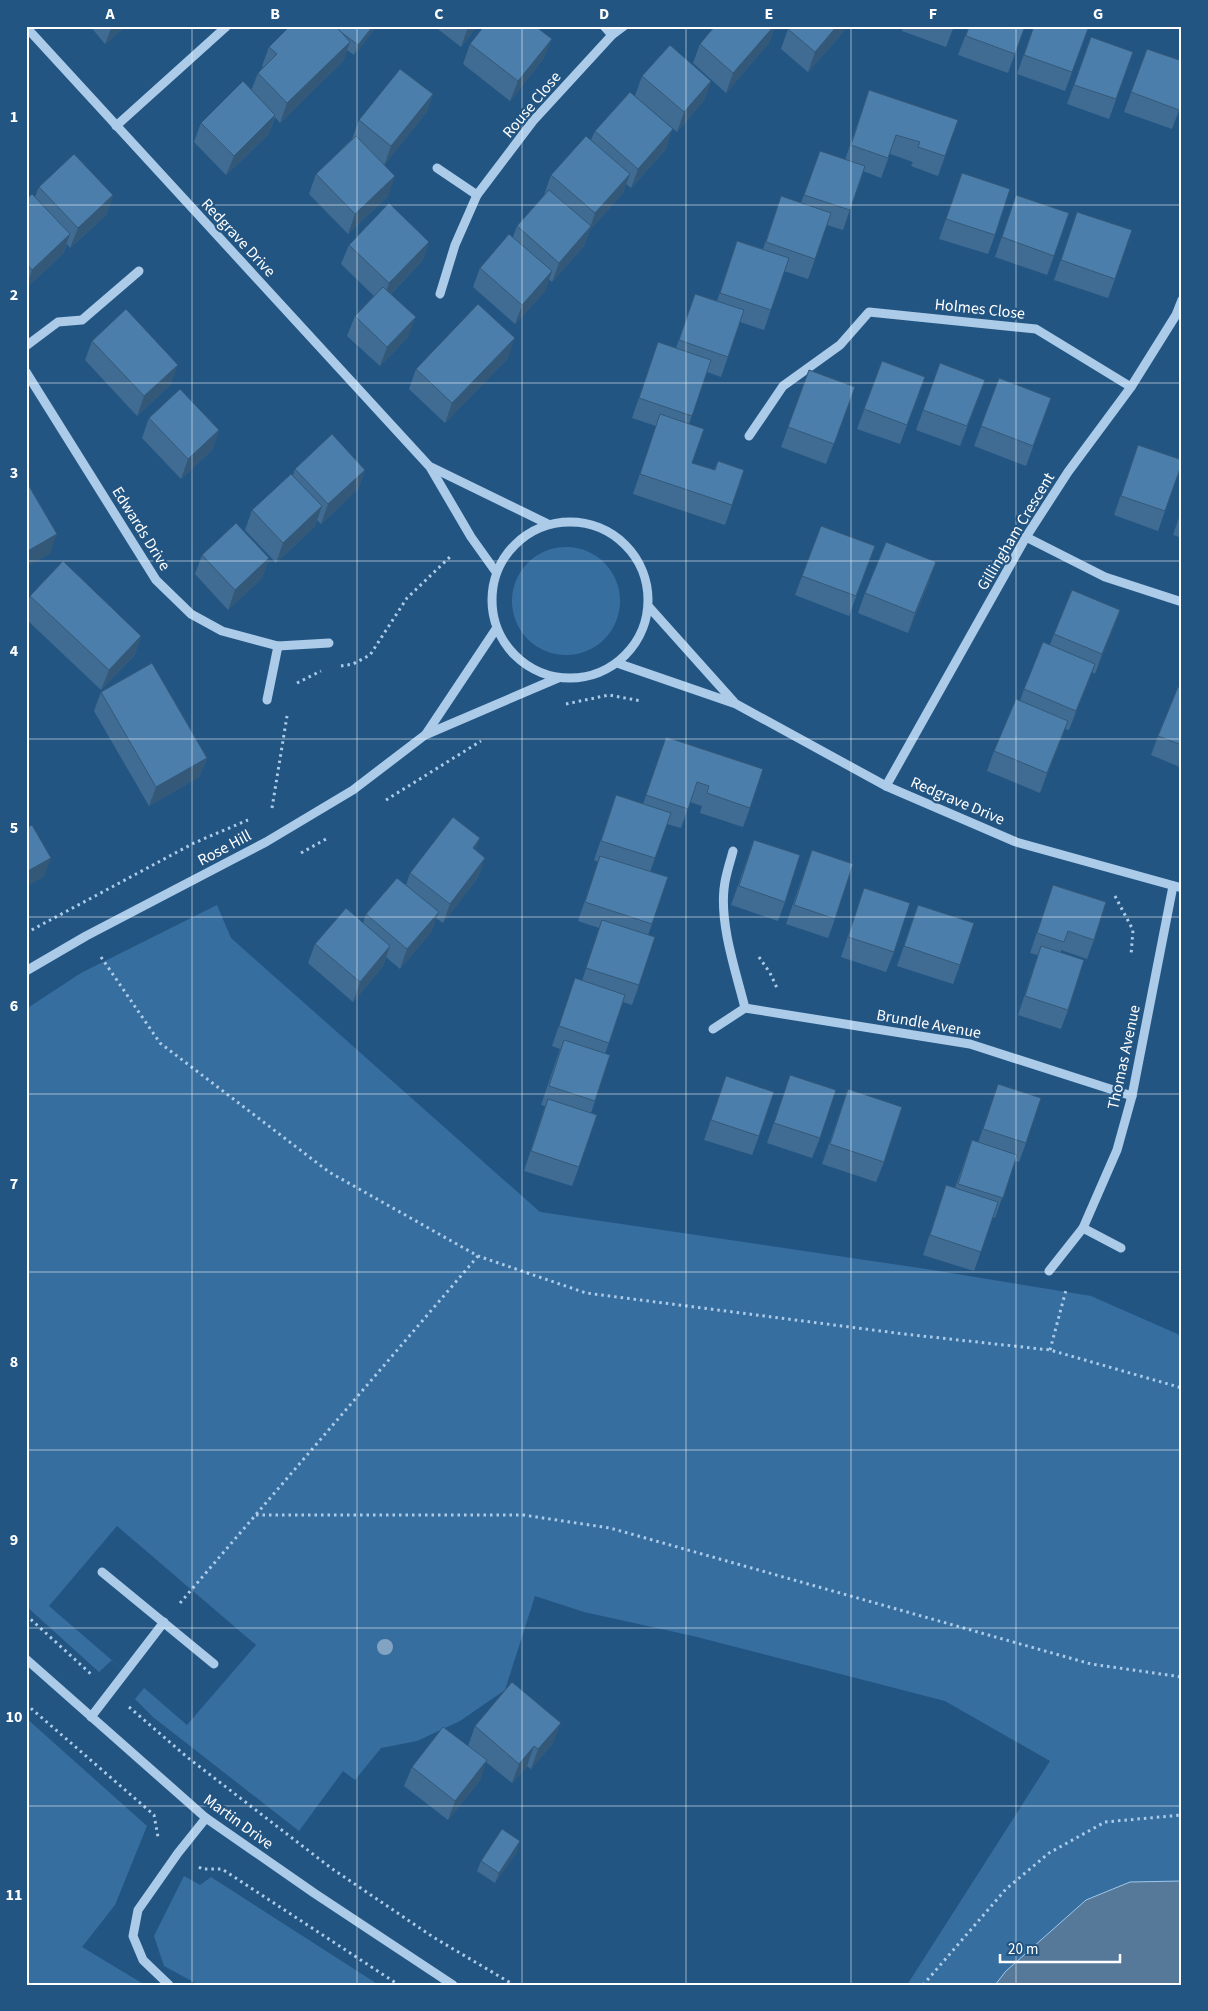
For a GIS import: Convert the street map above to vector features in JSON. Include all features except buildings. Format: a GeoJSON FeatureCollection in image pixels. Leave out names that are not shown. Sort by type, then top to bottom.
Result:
{"type":"FeatureCollection","features":[{"type":"Feature","properties":{"kind":"street"},"geometry":{"type":"LineString","coordinates":[[116,126],[227,26]]}},
{"type":"Feature","properties":{"kind":"street"},"geometry":{"type":"LineString","coordinates":[[604,26],[612,35]]}},
{"type":"Feature","properties":{"kind":"street","name":"Rouse Close"},"geometry":{"type":"LineString","coordinates":[[440,294],[455,244],[477,195],[532,121],[612,35],[624,26]]}},
{"type":"Feature","properties":{"kind":"street","name":"Redgrave Drive"},"geometry":{"type":"LineString","coordinates":[[26,27],[430,467],[471,537],[496,572]]}},
{"type":"Feature","properties":{"kind":"street"},"geometry":{"type":"LineString","coordinates":[[437,168],[477,195]]}},
{"type":"Feature","properties":{"kind":"street"},"geometry":{"type":"LineString","coordinates":[[26,346],[58,322],[82,320],[139,271]]}},
{"type":"Feature","properties":{"kind":"street","name":"Gillingham Crescent"},"geometry":{"type":"LineString","coordinates":[[886,786],[1026,537],[1068,472],[1131,387],[1176,315],[1182,300]]}},
{"type":"Feature","properties":{"kind":"street","name":"Holmes Close"},"geometry":{"type":"LineString","coordinates":[[749,436],[782,386],[840,345],[869,312],[1036,329],[1131,387]]}},
{"type":"Feature","properties":{"kind":"street","name":"Edwards Drive"},"geometry":{"type":"LineString","coordinates":[[26,372],[156,580],[191,614],[222,631],[278,646],[329,643]]}},
{"type":"Feature","properties":{"kind":"street","name":"Redgrave Drive"},"geometry":{"type":"LineString","coordinates":[[430,467],[548,524]]}},
{"type":"Feature","properties":{"kind":"street"},"geometry":{"type":"LineString","coordinates":[[573,521],[598,526],[620,539],[637,558],[647,582],[649,607],[643,628],[633,648],[617,663],[599,673],[558,678],[532,669],[510,652],[496,629],[491,601],[496,572],[508,551],[526,534],[548,524],[573,521]]}},
{"type":"Feature","properties":{"kind":"street"},"geometry":{"type":"LineString","coordinates":[[1026,537],[1105,577],[1182,602]]}},
{"type":"Feature","properties":{"kind":"street","name":"Redgrave Drive"},"geometry":{"type":"LineString","coordinates":[[649,607],[736,704]]}},
{"type":"Feature","properties":{"kind":"street","name":"Rose Hill"},"geometry":{"type":"LineString","coordinates":[[425,734],[496,629]]}},
{"type":"Feature","properties":{"kind":"street"},"geometry":{"type":"LineString","coordinates":[[267,700],[278,646]]}},
{"type":"Feature","properties":{"kind":"street","name":"Redgrave Drive"},"geometry":{"type":"LineString","coordinates":[[617,663],[736,704],[886,786],[1016,842],[1178,887]]}},
{"type":"Feature","properties":{"kind":"street","name":"Rose Hill"},"geometry":{"type":"LineString","coordinates":[[26,971],[86,936],[266,842],[345,795],[425,734],[558,678]]}},
{"type":"Feature","properties":{"kind":"street"},"geometry":{"type":"LineString","coordinates":[[714,1029],[745,1008],[727,929],[724,888],[733,851]]}},
{"type":"Feature","properties":{"kind":"street","name":"Thomas Avenue"},"geometry":{"type":"LineString","coordinates":[[1049,1272],[1083,1228],[1117,1150],[1132,1096],[1178,887]]}},
{"type":"Feature","properties":{"kind":"street","name":"Brundle Avenue"},"geometry":{"type":"LineString","coordinates":[[745,1008],[970,1044],[1132,1096]]}},
{"type":"Feature","properties":{"kind":"street"},"geometry":{"type":"LineString","coordinates":[[1083,1228],[1121,1248]]}},
{"type":"Feature","properties":{"kind":"street"},"geometry":{"type":"LineString","coordinates":[[102,1572],[214,1664]]}},
{"type":"Feature","properties":{"kind":"street"},"geometry":{"type":"LineString","coordinates":[[91,1717],[164,1622]]}},
{"type":"Feature","properties":{"kind":"street","name":"Martin Drive"},"geometry":{"type":"LineString","coordinates":[[26,1659],[206,1818],[452,1985]]}},
{"type":"Feature","properties":{"kind":"street"},"geometry":{"type":"LineString","coordinates":[[169,1985],[143,1960],[133,1936],[138,1910],[178,1853],[206,1818]]}},
{"type":"Feature","properties":{"kind":"path"},"geometry":{"type":"LineString","coordinates":[[335,668],[353,664],[370,655],[406,598],[471,537]]}},
{"type":"Feature","properties":{"kind":"path"},"geometry":{"type":"LineString","coordinates":[[295,684],[318,672],[327,670]]}},
{"type":"Feature","properties":{"kind":"path"},"geometry":{"type":"LineString","coordinates":[[267,700],[288,707],[271,810]]}},
{"type":"Feature","properties":{"kind":"path"},"geometry":{"type":"LineString","coordinates":[[26,933],[194,843],[254,817]]}},
{"type":"Feature","properties":{"kind":"path"},"geometry":{"type":"LineString","coordinates":[[99,954],[160,1043],[329,1172],[478,1256],[586,1293],[904,1334],[1050,1350],[1182,1388]]}},
{"type":"Feature","properties":{"kind":"path"},"geometry":{"type":"LineString","coordinates":[[164,1622],[478,1256]]}},
{"type":"Feature","properties":{"kind":"path"},"geometry":{"type":"LineString","coordinates":[[256,1515],[524,1515],[610,1528],[1091,1664],[1182,1677]]}},
{"type":"Feature","properties":{"kind":"path"},"geometry":{"type":"LineString","coordinates":[[26,1615],[88,1672]]}},
{"type":"Feature","properties":{"kind":"path"},"geometry":{"type":"LineString","coordinates":[[26,1704],[154,1815],[158,1839]]}},
{"type":"Feature","properties":{"kind":"path"},"geometry":{"type":"LineString","coordinates":[[134,1712],[229,1790],[331,1868],[433,1937],[514,1985]]}},
{"type":"Feature","properties":{"kind":"path"},"geometry":{"type":"LineString","coordinates":[[923,1985],[1006,1889],[1049,1853],[1105,1822],[1182,1815]]}},
{"type":"Feature","properties":{"kind":"path"},"geometry":{"type":"LineString","coordinates":[[202,1869],[222,1869],[399,1985]]}},
{"type":"Feature","properties":{"kind":"shaded area"},"geometry":{"type":"Polygon","coordinates":[[[566,547],[587,551],[604,563],[616,580],[620,601],[616,622],[604,639],[587,651],[566,655],[545,651],[528,639],[516,622],[512,601],[516,580],[528,563],[545,551],[566,547]]]}},
{"type":"Feature","properties":{"kind":"shaded area"},"geometry":{"type":"Polygon","coordinates":[[[217,905],[231,938],[540,1212],[926,1269],[1091,1296],[1182,1336],[1182,1985],[907,1985],[1050,1761],[945,1701],[693,1636],[584,1612],[535,1596],[505,1690],[460,1721],[417,1741],[381,1748],[355,1780],[343,1771],[299,1831],[153,1717],[135,1699],[144,1688],[138,1682],[187,1725],[256,1645],[117,1526],[49,1606],[112,1660],[99,1672],[26,1606],[26,1009],[81,973],[217,905]]]}},
{"type":"Feature","properties":{"kind":"shaded area"},"geometry":{"type":"Polygon","coordinates":[[[26,1718],[147,1826],[115,1905],[82,1947],[145,1985],[26,1985],[26,1718]]]}},
{"type":"Feature","properties":{"kind":"shaded area"},"geometry":{"type":"Polygon","coordinates":[[[184,1876],[200,1885],[211,1877],[379,1985],[199,1985],[164,1966],[154,1936],[184,1876]]]}},
{"type":"Feature","properties":{"kind":"shaded area"},"geometry":{"type":"Polygon","coordinates":[[[1182,1881],[1182,1985],[995,1985],[1006,1971],[1086,1900],[1130,1882],[1182,1881]]]}}]}
